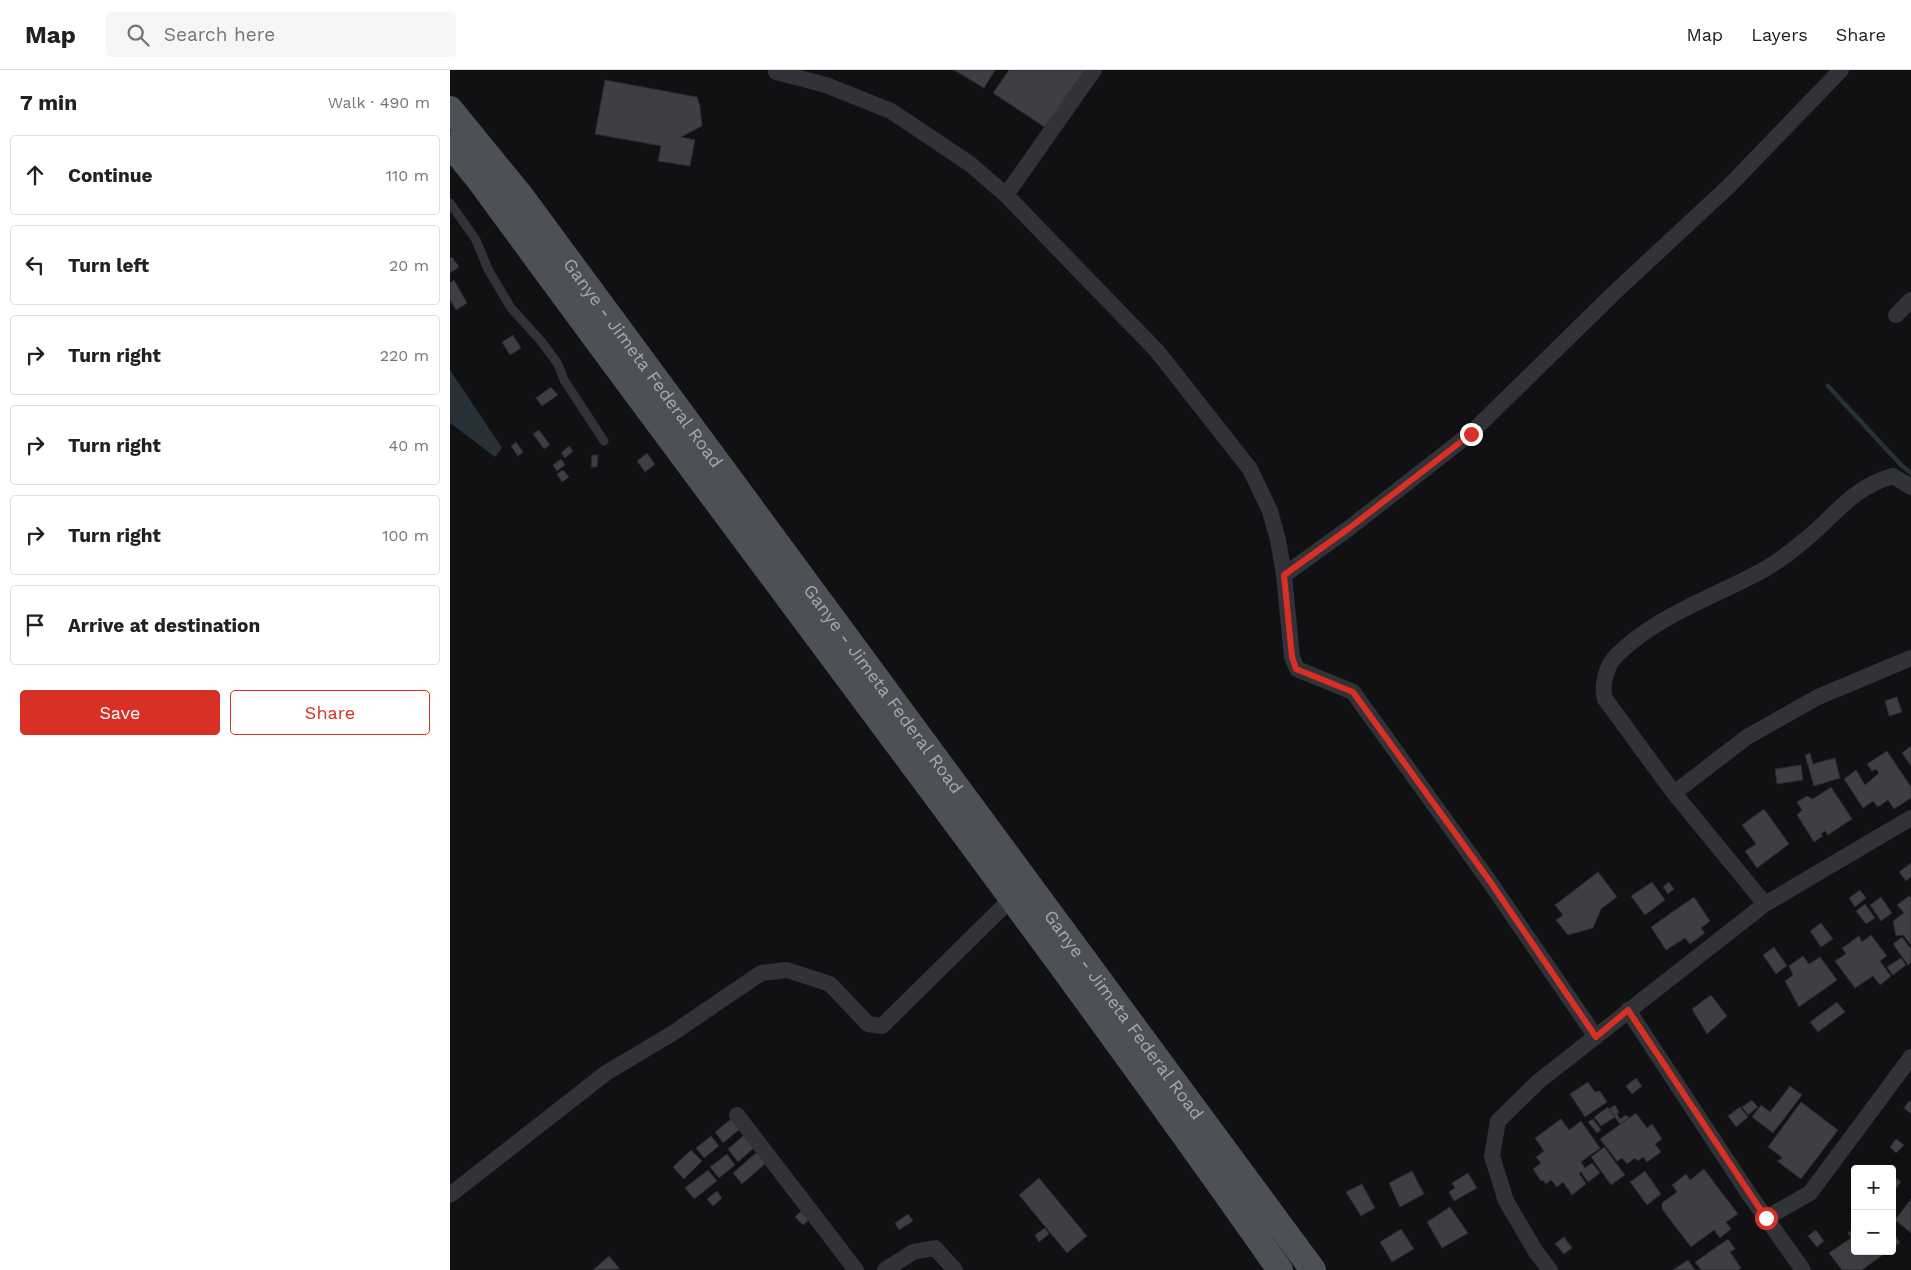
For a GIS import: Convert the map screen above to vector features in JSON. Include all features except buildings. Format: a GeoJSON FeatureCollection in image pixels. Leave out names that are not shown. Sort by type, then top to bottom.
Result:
{"type":"FeatureCollection","features":[{"type":"Feature","properties":{"kind":"main road","name":"Ganye - Jimeta Federal Road"},"geometry":{"type":"LineString","coordinates":[[450,109],[520,196],[1313,1270]]}},
{"type":"Feature","properties":{"kind":"main road","name":"Ganye - Jimeta Federal Road"},"geometry":{"type":"LineString","coordinates":[[450,144],[480,181],[1012,898],[1157,1095],[1280,1270]]}},
{"type":"Feature","properties":{"kind":"street"},"geometry":{"type":"LineString","coordinates":[[1006,195],[1094,70]]}},
{"type":"Feature","properties":{"kind":"street"},"geometry":{"type":"LineString","coordinates":[[1284,575],[1348,529],[1471,434],[1614,293],[1729,186],[1841,70]]}},
{"type":"Feature","properties":{"kind":"street"},"geometry":{"type":"LineString","coordinates":[[775,71],[826,85],[891,111],[970,164],[1006,195],[1157,351],[1250,469],[1270,511],[1278,540],[1284,575],[1292,657],[1296,669],[1353,692],[1489,880],[1596,1037]]}},
{"type":"Feature","properties":{"kind":"street"},"geometry":{"type":"LineString","coordinates":[[1896,315],[1911,300]]}},
{"type":"Feature","properties":{"kind":"street"},"geometry":{"type":"LineString","coordinates":[[1765,904],[1674,793],[1605,699],[1602,690],[1613,659],[1631,642],[1654,626],[1767,568],[1805,540],[1857,491],[1893,476],[1911,487]]}},
{"type":"Feature","properties":{"kind":"street"},"geometry":{"type":"LineString","coordinates":[[1674,793],[1747,737],[1762,728],[1818,697],[1911,658]]}},
{"type":"Feature","properties":{"kind":"street"},"geometry":{"type":"LineString","coordinates":[[1550,1270],[1536,1252],[1506,1201],[1492,1156],[1498,1121],[1539,1081],[1765,904],[1911,818]]}},
{"type":"Feature","properties":{"kind":"street"},"geometry":{"type":"LineString","coordinates":[[450,1195],[606,1073],[673,1033],[761,973],[787,970],[830,984],[868,1024],[882,1026],[1012,898]]}},
{"type":"Feature","properties":{"kind":"street"},"geometry":{"type":"LineString","coordinates":[[1628,1010],[1766,1218],[1803,1270]]}},
{"type":"Feature","properties":{"kind":"street"},"geometry":{"type":"LineString","coordinates":[[1766,1218],[1810,1193],[1911,1057]]}},
{"type":"Feature","properties":{"kind":"street"},"geometry":{"type":"LineString","coordinates":[[737,1115],[856,1270]]}},
{"type":"Feature","properties":{"kind":"street"},"geometry":{"type":"LineString","coordinates":[[885,1270],[913,1252],[935,1248],[955,1270]]}},
{"type":"Feature","properties":{"kind":"street"},"geometry":{"type":"LineString","coordinates":[[1534,1270],[1536,1252]]}},
{"type":"Feature","properties":{"kind":"lane"},"geometry":{"type":"LineString","coordinates":[[450,203],[476,240],[488,269],[511,308],[541,341],[558,364],[564,380],[604,441]]}},
{"type":"Feature","properties":{"kind":"shaded area"},"geometry":{"type":"Polygon","coordinates":[[[450,370],[502,448],[495,457],[450,423],[450,370]]]}},
{"type":"Feature","properties":{"kind":"waterway"},"geometry":{"type":"LineString","coordinates":[[1828,386],[1901,465],[1911,473]]}},
{"type":"Feature","properties":{"kind":"route"},"geometry":{"type":"LineString","coordinates":[[1471,434],[1348,529],[1284,575],[1292,657],[1296,669],[1311,677],[1353,692],[1489,880],[1596,1037],[1628,1010],[1766,1218]]}}]}
